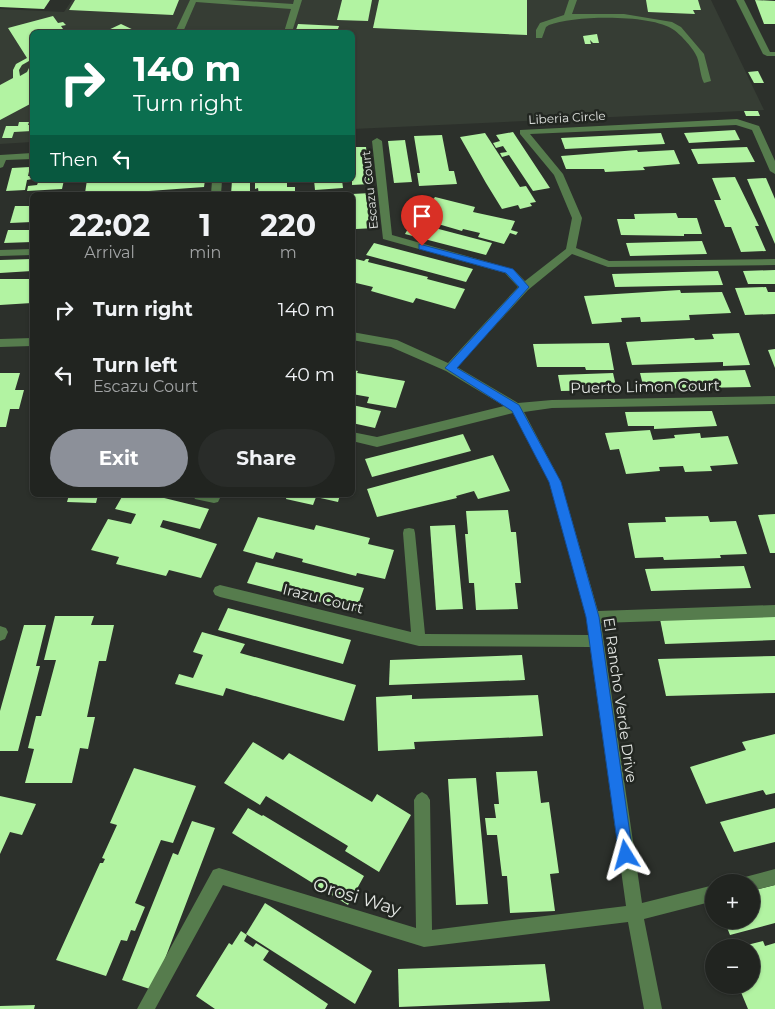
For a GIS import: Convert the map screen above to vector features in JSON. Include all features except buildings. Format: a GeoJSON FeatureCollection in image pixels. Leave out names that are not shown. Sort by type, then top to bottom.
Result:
{"type":"FeatureCollection","features":[{"type":"Feature","properties":{"kind":"street"},"geometry":{"type":"LineString","coordinates":[[567,16],[573,0]]}},
{"type":"Feature","properties":{"kind":"street"},"geometry":{"type":"LineString","coordinates":[[740,0],[771,54]]}},
{"type":"Feature","properties":{"kind":"street"},"geometry":{"type":"LineString","coordinates":[[180,30],[194,1],[297,4],[289,30]]}},
{"type":"Feature","properties":{"kind":"street"},"geometry":{"type":"LineString","coordinates":[[539,36],[541,27],[545,23],[567,16],[600,16],[669,24],[678,29],[700,54],[707,80]]}},
{"type":"Feature","properties":{"kind":"street","name":"Liberia Circle"},"geometry":{"type":"LineString","coordinates":[[571,250],[578,218],[558,174],[523,132],[737,122],[756,128],[775,172]]}},
{"type":"Feature","properties":{"kind":"street","name":"Escazu Court"},"geometry":{"type":"LineString","coordinates":[[377,141],[388,237],[509,271],[524,287]]}},
{"type":"Feature","properties":{"kind":"street"},"geometry":{"type":"LineString","coordinates":[[0,165],[2,156],[30,156]]}},
{"type":"Feature","properties":{"kind":"street"},"geometry":{"type":"LineString","coordinates":[[450,368],[524,287],[571,250],[608,264],[775,262]]}},
{"type":"Feature","properties":{"kind":"street"},"geometry":{"type":"LineString","coordinates":[[0,253],[30,252]]}},
{"type":"Feature","properties":{"kind":"street"},"geometry":{"type":"LineString","coordinates":[[355,337],[393,343],[450,368],[516,408]]}},
{"type":"Feature","properties":{"kind":"street"},"geometry":{"type":"LineString","coordinates":[[0,343],[30,342]]}},
{"type":"Feature","properties":{"kind":"street","name":"Puerto Limon Court"},"geometry":{"type":"LineString","coordinates":[[355,437],[376,442],[516,408],[552,404],[775,400]]}},
{"type":"Feature","properties":{"kind":"street","name":"El Rancho Verde Drive"},"geometry":{"type":"LineString","coordinates":[[516,408],[555,482],[592,617],[635,913],[653,1009]]}},
{"type":"Feature","properties":{"kind":"street"},"geometry":{"type":"LineString","coordinates":[[209,497],[214,498]]}},
{"type":"Feature","properties":{"kind":"street"},"geometry":{"type":"LineString","coordinates":[[409,534],[419,640]]}},
{"type":"Feature","properties":{"kind":"street","name":"Irazu Court"},"geometry":{"type":"LineString","coordinates":[[220,591],[419,640],[595,641]]}},
{"type":"Feature","properties":{"kind":"street"},"geometry":{"type":"LineString","coordinates":[[592,617],[775,611]]}},
{"type":"Feature","properties":{"kind":"street"},"geometry":{"type":"LineString","coordinates":[[422,800],[424,939]]}},
{"type":"Feature","properties":{"kind":"street","name":"Orosi Way"},"geometry":{"type":"LineString","coordinates":[[146,1009],[219,876],[424,939],[635,913],[705,895]]}},
{"type":"Feature","properties":{"kind":"street"},"geometry":{"type":"LineString","coordinates":[[760,881],[775,877]]}},
{"type":"Feature","properties":{"kind":"shaded area"},"geometry":{"type":"Polygon","coordinates":[[[72,0],[711,0],[764,110],[355,129],[355,30],[30,30],[30,142],[0,144],[0,9],[64,12],[72,0]]]}},
{"type":"Feature","properties":{"kind":"route"},"geometry":{"type":"LineString","coordinates":[[422,246],[509,271],[524,287],[450,368],[516,408],[555,482],[592,617],[626,855]]}}]}
